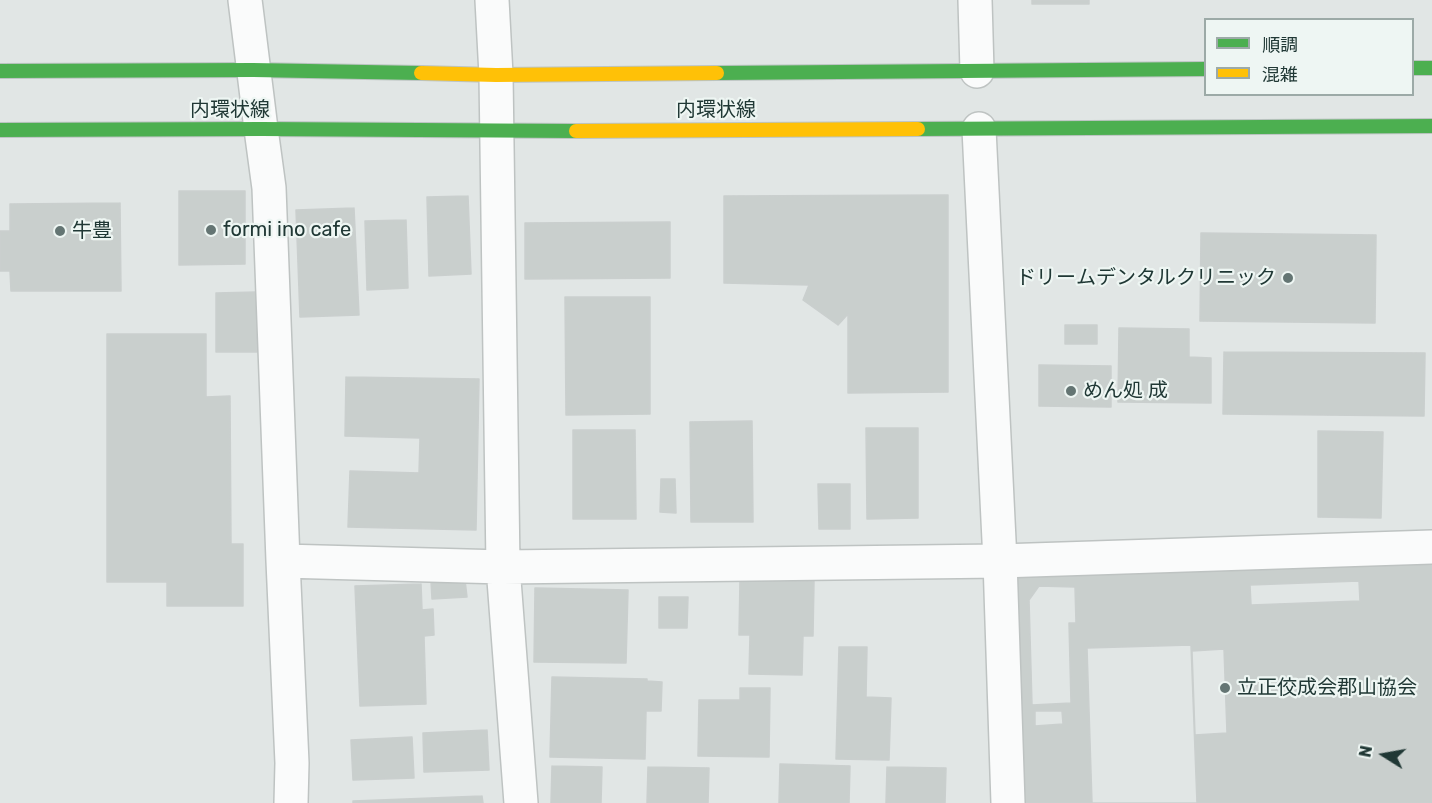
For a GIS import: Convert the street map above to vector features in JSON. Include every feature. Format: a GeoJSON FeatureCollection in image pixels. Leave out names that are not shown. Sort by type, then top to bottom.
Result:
{"type":"FeatureCollection","features":[{"type":"Feature","properties":{"kind":"street"},"geometry":{"type":"LineString","coordinates":[[245,0],[269,188],[292,763],[291,803]]}},
{"type":"Feature","properties":{"kind":"street"},"geometry":{"type":"LineString","coordinates":[[492,0],[496,75],[503,567],[521,803]]}},
{"type":"Feature","properties":{"kind":"street"},"geometry":{"type":"LineString","coordinates":[[975,0],[977,71]]}},
{"type":"Feature","properties":{"kind":"street"},"geometry":{"type":"LineString","coordinates":[[1414,68],[1432,68]]}},
{"type":"Feature","properties":{"kind":"street","name":"内環状線"},"geometry":{"type":"LineString","coordinates":[[0,70],[254,70],[496,75],[1204,69]]}},
{"type":"Feature","properties":{"kind":"street","name":"内環状線"},"geometry":{"type":"LineString","coordinates":[[0,130],[495,131],[1432,126]]}},
{"type":"Feature","properties":{"kind":"street"},"geometry":{"type":"LineString","coordinates":[[980,129],[1000,561],[1008,803]]}},
{"type":"Feature","properties":{"kind":"street"},"geometry":{"type":"LineString","coordinates":[[283,561],[503,567],[1000,561],[1432,547]]}},
{"type":"Feature","properties":{"kind":"building"},"geometry":{"type":"Polygon","coordinates":[[[1032,0],[1089,0],[1089,4],[1032,4],[1032,0]]]}},
{"type":"Feature","properties":{"kind":"building"},"geometry":{"type":"Polygon","coordinates":[[[179,191],[245,191],[245,264],[179,265],[179,191]]]}},
{"type":"Feature","properties":{"kind":"building"},"geometry":{"type":"Polygon","coordinates":[[[948,195],[948,392],[848,393],[848,314],[838,325],[803,300],[809,285],[724,283],[724,196],[948,195]]]}},
{"type":"Feature","properties":{"kind":"building"},"geometry":{"type":"Polygon","coordinates":[[[468,196],[471,274],[429,276],[427,197],[468,196]]]}},
{"type":"Feature","properties":{"kind":"building"},"geometry":{"type":"Polygon","coordinates":[[[120,203],[121,291],[11,291],[10,271],[0,271],[0,231],[10,231],[10,204],[120,203]]]}},
{"type":"Feature","properties":{"kind":"building"},"geometry":{"type":"Polygon","coordinates":[[[354,208],[359,315],[300,317],[296,210],[354,208]]]}},
{"type":"Feature","properties":{"kind":"building"},"geometry":{"type":"Polygon","coordinates":[[[406,220],[408,288],[367,290],[365,221],[406,220]]]}},
{"type":"Feature","properties":{"kind":"building"},"geometry":{"type":"Polygon","coordinates":[[[670,222],[670,278],[525,279],[525,223],[670,222]]]}},
{"type":"Feature","properties":{"kind":"building","name":"ドリームデンタルクリニック"},"geometry":{"type":"Polygon","coordinates":[[[1201,233],[1376,235],[1375,323],[1200,321],[1201,233]]]}},
{"type":"Feature","properties":{"kind":"building"},"geometry":{"type":"Polygon","coordinates":[[[257,292],[257,352],[216,352],[216,293],[257,292]]]}},
{"type":"Feature","properties":{"kind":"building"},"geometry":{"type":"Polygon","coordinates":[[[565,297],[650,297],[650,414],[566,415],[565,297]]]}},
{"type":"Feature","properties":{"kind":"building"},"geometry":{"type":"Polygon","coordinates":[[[1065,325],[1097,325],[1097,344],[1065,344],[1065,325]]]}},
{"type":"Feature","properties":{"kind":"building"},"geometry":{"type":"Polygon","coordinates":[[[1119,328],[1189,329],[1189,357],[1211,358],[1211,403],[1118,402],[1119,328]]]}},
{"type":"Feature","properties":{"kind":"building"},"geometry":{"type":"Polygon","coordinates":[[[107,334],[206,334],[206,397],[230,396],[231,544],[243,544],[243,606],[167,606],[167,582],[107,582],[107,334]]]}},
{"type":"Feature","properties":{"kind":"building"},"geometry":{"type":"Polygon","coordinates":[[[1224,352],[1425,353],[1424,416],[1223,414],[1224,352]]]}},
{"type":"Feature","properties":{"kind":"building"},"geometry":{"type":"Polygon","coordinates":[[[1039,365],[1111,366],[1111,407],[1039,406],[1039,365]]]}},
{"type":"Feature","properties":{"kind":"building"},"geometry":{"type":"Polygon","coordinates":[[[346,377],[479,379],[476,530],[348,527],[350,471],[419,473],[420,438],[345,436],[346,377]]]}},
{"type":"Feature","properties":{"kind":"building"},"geometry":{"type":"Polygon","coordinates":[[[752,421],[753,522],[691,522],[690,422],[752,421]]]}},
{"type":"Feature","properties":{"kind":"building"},"geometry":{"type":"Polygon","coordinates":[[[866,428],[918,428],[918,518],[867,519],[866,428]]]}},
{"type":"Feature","properties":{"kind":"building"},"geometry":{"type":"Polygon","coordinates":[[[573,430],[635,430],[636,519],[573,519],[573,430]]]}},
{"type":"Feature","properties":{"kind":"building"},"geometry":{"type":"Polygon","coordinates":[[[1318,431],[1383,432],[1381,518],[1318,517],[1318,431]]]}},
{"type":"Feature","properties":{"kind":"building"},"geometry":{"type":"Polygon","coordinates":[[[661,479],[675,479],[676,513],[660,512],[661,479]]]}},
{"type":"Feature","properties":{"kind":"building"},"geometry":{"type":"Polygon","coordinates":[[[818,484],[850,484],[850,529],[819,529],[818,484]]]}},
{"type":"Feature","properties":{"kind":"building","name":"立正佼成会郡山協会"},"geometry":{"type":"Polygon","coordinates":[[[1432,559],[1432,803],[1024,803],[1013,573],[1432,559]]]}},
{"type":"Feature","properties":{"kind":"building"},"geometry":{"type":"Polygon","coordinates":[[[465,580],[467,597],[432,599],[431,581],[465,580]]]}},
{"type":"Feature","properties":{"kind":"building"},"geometry":{"type":"Polygon","coordinates":[[[740,580],[814,581],[813,636],[803,636],[802,675],[749,674],[750,635],[739,635],[740,580]]]}},
{"type":"Feature","properties":{"kind":"building"},"geometry":{"type":"Polygon","coordinates":[[[1359,581],[1360,601],[1251,605],[1250,585],[1359,581]]]}},
{"type":"Feature","properties":{"kind":"building"},"geometry":{"type":"Polygon","coordinates":[[[421,584],[422,610],[433,609],[434,635],[424,636],[426,704],[360,706],[355,586],[421,584]]]}},
{"type":"Feature","properties":{"kind":"building"},"geometry":{"type":"Polygon","coordinates":[[[1039,586],[1075,587],[1076,623],[1069,623],[1071,703],[1032,705],[1029,600],[1039,586]]]}},
{"type":"Feature","properties":{"kind":"building"},"geometry":{"type":"Polygon","coordinates":[[[535,588],[628,590],[626,663],[534,662],[535,588]]]}},
{"type":"Feature","properties":{"kind":"building"},"geometry":{"type":"Polygon","coordinates":[[[659,597],[688,597],[687,628],[659,628],[659,597]]]}},
{"type":"Feature","properties":{"kind":"building","name":"立正佼成会郡山協会"},"geometry":{"type":"Polygon","coordinates":[[[1191,645],[1197,803],[1092,803],[1087,648],[1191,645]]]}},
{"type":"Feature","properties":{"kind":"building"},"geometry":{"type":"Polygon","coordinates":[[[839,647],[867,647],[866,697],[891,698],[889,760],[836,759],[839,647]]]}},
{"type":"Feature","properties":{"kind":"building"},"geometry":{"type":"Polygon","coordinates":[[[1224,649],[1227,733],[1195,735],[1192,651],[1224,649]]]}},
{"type":"Feature","properties":{"kind":"building"},"geometry":{"type":"Polygon","coordinates":[[[552,677],[647,679],[647,681],[662,682],[661,711],[646,711],[645,759],[550,757],[552,677]]]}},
{"type":"Feature","properties":{"kind":"building"},"geometry":{"type":"Polygon","coordinates":[[[740,688],[770,688],[769,757],[698,756],[699,700],[740,700],[740,688]]]}},
{"type":"Feature","properties":{"kind":"building"},"geometry":{"type":"Polygon","coordinates":[[[1035,711],[1062,711],[1063,724],[1035,726],[1035,711]]]}},
{"type":"Feature","properties":{"kind":"building"},"geometry":{"type":"Polygon","coordinates":[[[487,730],[489,770],[424,772],[423,733],[487,730]]]}},
{"type":"Feature","properties":{"kind":"building"},"geometry":{"type":"Polygon","coordinates":[[[412,737],[414,778],[353,780],[351,740],[412,737]]]}},
{"type":"Feature","properties":{"kind":"building"},"geometry":{"type":"Polygon","coordinates":[[[780,764],[850,766],[849,803],[779,803],[780,764]]]}},
{"type":"Feature","properties":{"kind":"building"},"geometry":{"type":"Polygon","coordinates":[[[552,766],[602,767],[601,803],[551,803],[552,766]]]}},
{"type":"Feature","properties":{"kind":"building"},"geometry":{"type":"Polygon","coordinates":[[[648,767],[709,768],[708,803],[647,803],[648,767]]]}},
{"type":"Feature","properties":{"kind":"building"},"geometry":{"type":"Polygon","coordinates":[[[887,767],[946,768],[945,803],[886,803],[887,767]]]}},
{"type":"Feature","properties":{"kind":"building"},"geometry":{"type":"Polygon","coordinates":[[[482,796],[483,803],[353,803],[353,801],[482,796]]]}},
{"type":"Feature","properties":{"kind":"traffic: fast"},"geometry":{"type":"LineString","coordinates":[[1414,68],[1432,68]]}},
{"type":"Feature","properties":{"kind":"traffic: fast"},"geometry":{"type":"LineString","coordinates":[[717,73],[1204,69]]}},
{"type":"Feature","properties":{"kind":"traffic: fast"},"geometry":{"type":"LineString","coordinates":[[0,71],[253,70],[421,73]]}},
{"type":"Feature","properties":{"kind":"traffic: fast"},"geometry":{"type":"LineString","coordinates":[[918,129],[1432,126]]}},
{"type":"Feature","properties":{"kind":"traffic: fast"},"geometry":{"type":"LineString","coordinates":[[0,130],[576,131]]}},
{"type":"Feature","properties":{"kind":"traffic: slow"},"geometry":{"type":"LineString","coordinates":[[421,73],[496,75],[717,73]]}},
{"type":"Feature","properties":{"kind":"traffic: slow"},"geometry":{"type":"LineString","coordinates":[[576,131],[918,129]]}},
{"type":"Feature","properties":{"kind":"place","name":"formi ino cafe"},"geometry":{"type":"Point","coordinates":[211,230]}},
{"type":"Feature","properties":{"kind":"place","name":"牛豊"},"geometry":{"type":"Point","coordinates":[60,231]}},
{"type":"Feature","properties":{"kind":"place","name":"ドリームデンタルクリニック"},"geometry":{"type":"Point","coordinates":[1288,278]}},
{"type":"Feature","properties":{"kind":"place","name":"めん処 成"},"geometry":{"type":"Point","coordinates":[1071,391]}},
{"type":"Feature","properties":{"kind":"place","name":"立正佼成会郡山協会"},"geometry":{"type":"Point","coordinates":[1225,688]}}]}
